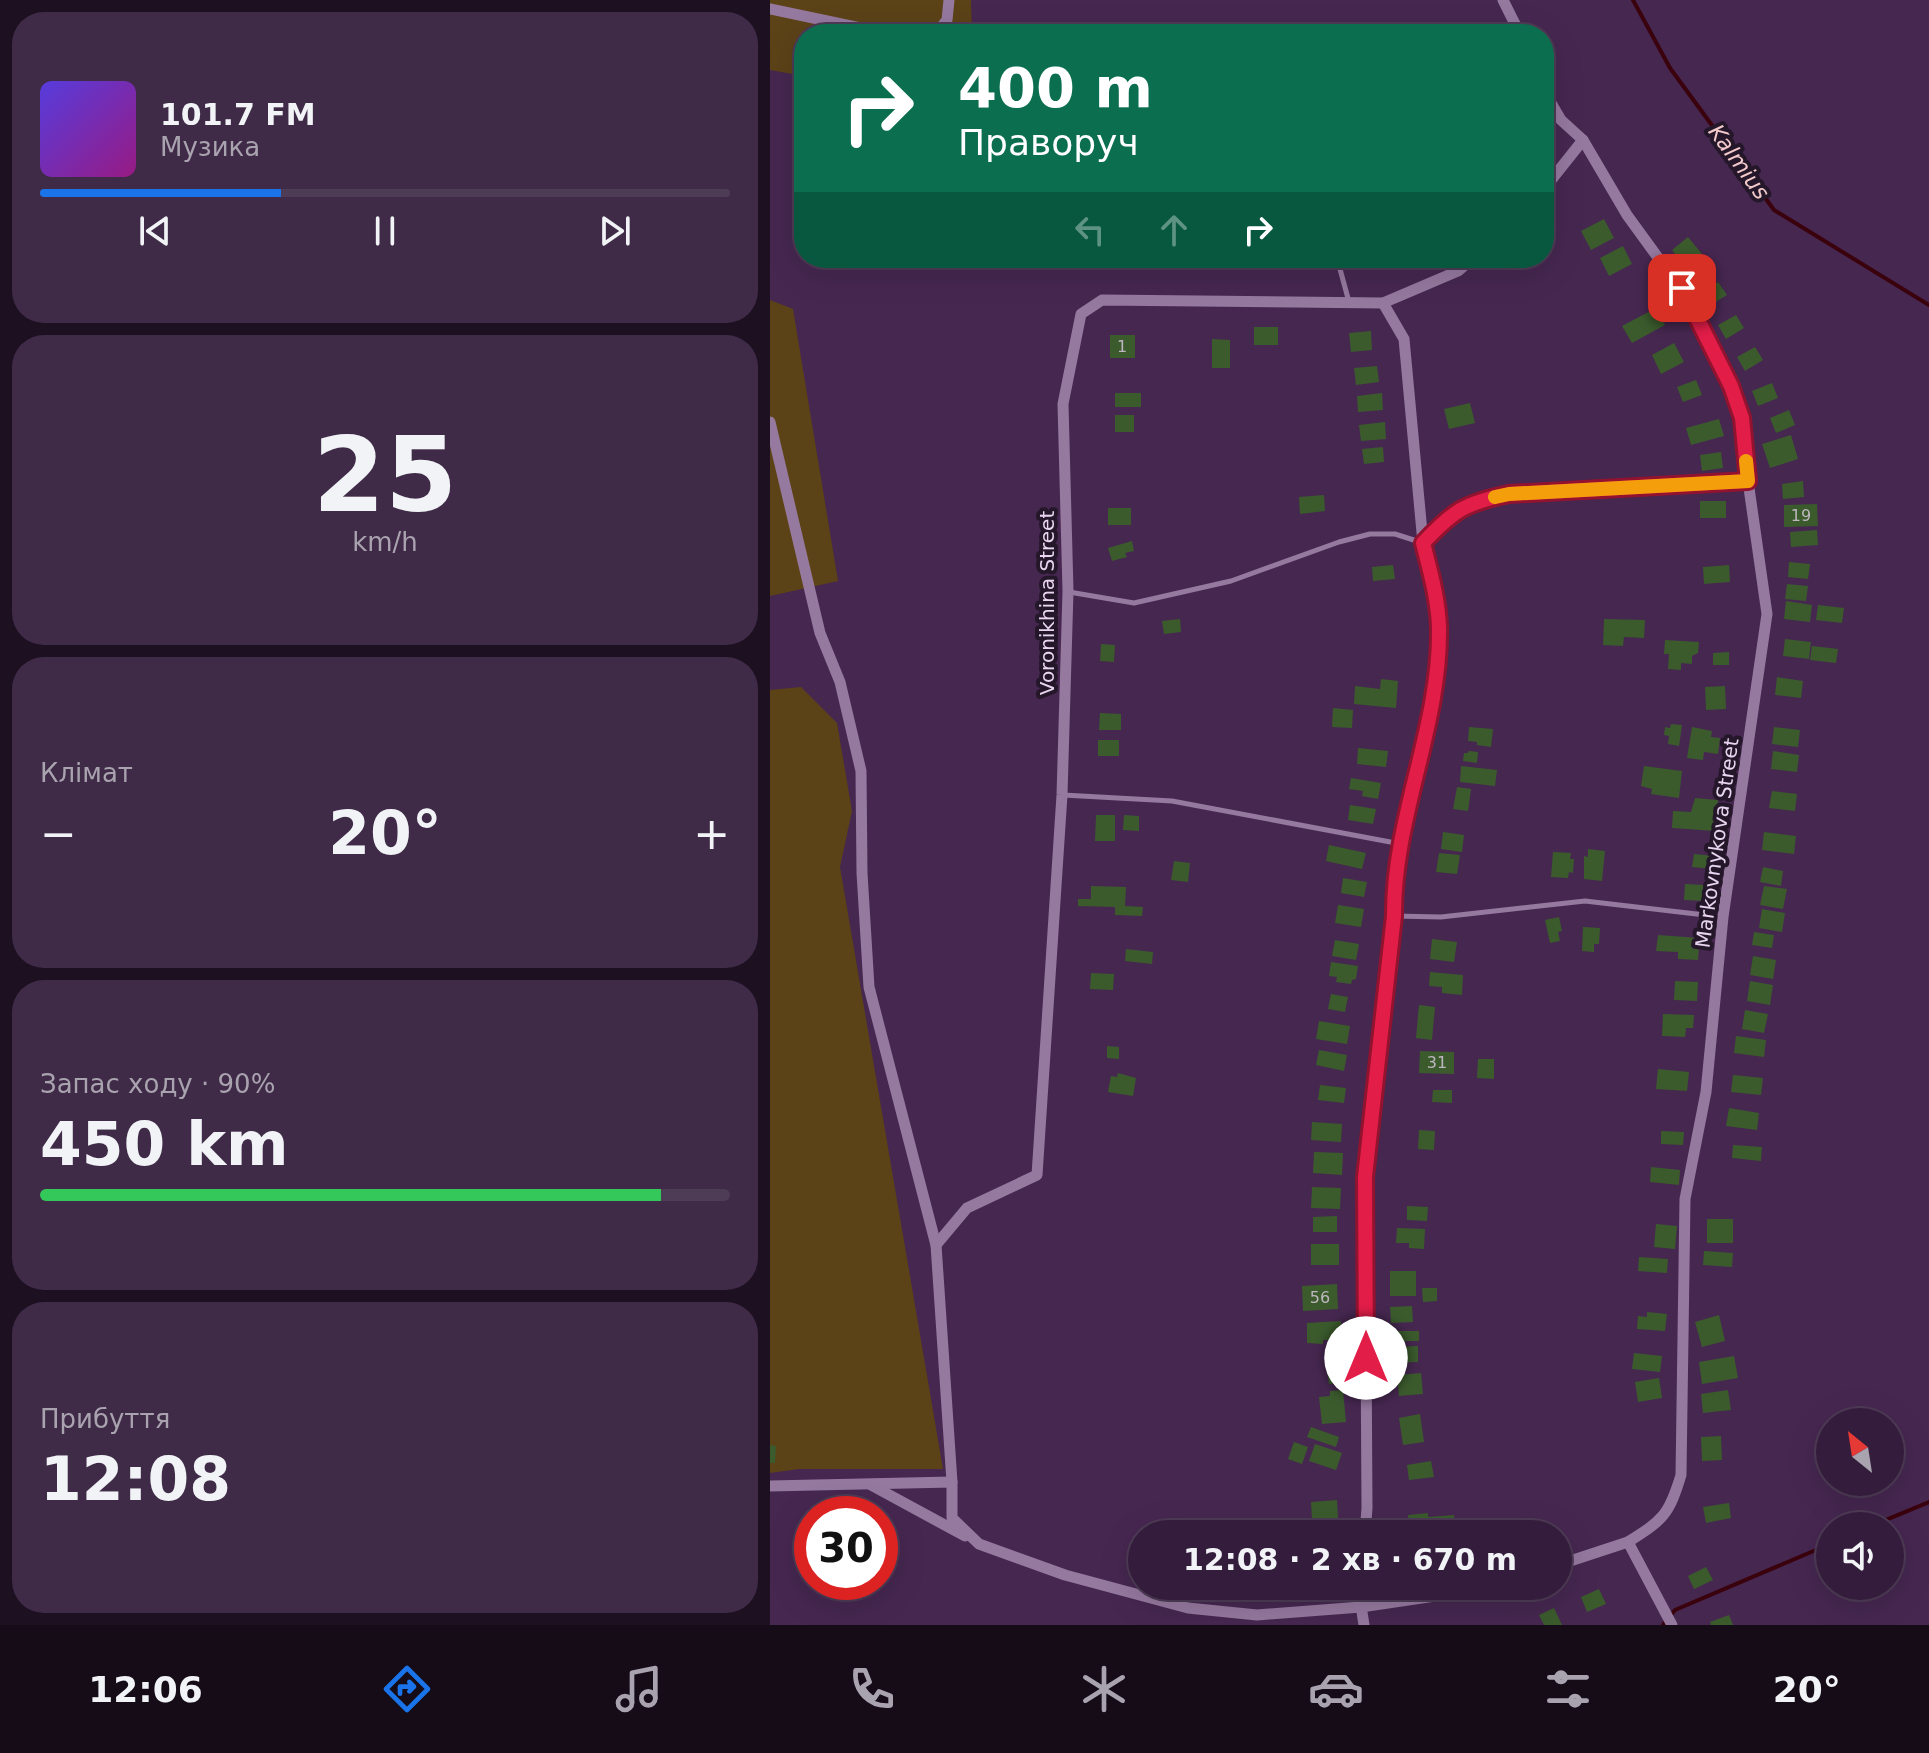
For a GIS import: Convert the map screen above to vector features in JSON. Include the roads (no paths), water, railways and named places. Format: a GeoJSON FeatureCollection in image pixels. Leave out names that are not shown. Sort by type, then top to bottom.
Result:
{"type":"FeatureCollection","features":[{"type":"Feature","properties":{"kind":"street"},"geometry":{"type":"LineString","coordinates":[[944,24],[949,0]]}},
{"type":"Feature","properties":{"kind":"street"},"geometry":{"type":"LineString","coordinates":[[1503,0],[1515,24]]}},
{"type":"Feature","properties":{"kind":"street"},"geometry":{"type":"LineString","coordinates":[[770,9],[841,24]]}},
{"type":"Feature","properties":{"kind":"street","name":"Markovnykova Street"},"geometry":{"type":"LineString","coordinates":[[1554,108],[1561,120],[1583,140],[1606,174],[1620,204],[1672,273],[1708,335],[1731,386],[1742,418],[1767,614],[1723,917],[1706,1092],[1685,1199],[1681,1475],[1673,1503],[1659,1523],[1628,1542],[1572,1560]]}},
{"type":"Feature","properties":{"kind":"street"},"geometry":{"type":"LineString","coordinates":[[1554,176],[1583,140]]}},
{"type":"Feature","properties":{"kind":"street","name":"Voronikhina Street"},"geometry":{"type":"LineString","coordinates":[[936,1245],[967,1208],[1037,1175],[1062,795],[1068,591],[1063,404],[1081,314],[1102,300],[1383,303],[1461,268]]}},
{"type":"Feature","properties":{"kind":"street"},"geometry":{"type":"LineString","coordinates":[[1366,1520],[1365,1177],[1394,916],[1394,880],[1434,693],[1439,648],[1436,593],[1423,543],[1404,339],[1383,303]]}},
{"type":"Feature","properties":{"kind":"street"},"geometry":{"type":"LineString","coordinates":[[770,422],[820,633],[840,682],[861,771],[862,873],[869,987],[936,1245],[952,1518],[979,1544]]}},
{"type":"Feature","properties":{"kind":"street"},"geometry":{"type":"LineString","coordinates":[[770,1486],[952,1482]]}},
{"type":"Feature","properties":{"kind":"street"},"geometry":{"type":"LineString","coordinates":[[867,1483],[979,1544],[1065,1575],[1188,1608],[1256,1620],[1408,1600]]}},
{"type":"Feature","properties":{"kind":"street"},"geometry":{"type":"LineString","coordinates":[[1628,1542],[1672,1625]]}},
{"type":"Feature","properties":{"kind":"street"},"geometry":{"type":"LineString","coordinates":[[1360,1600],[1364,1625]]}},
{"type":"Feature","properties":{"kind":"lane"},"geometry":{"type":"LineString","coordinates":[[1340,268],[1349,303]]}},
{"type":"Feature","properties":{"kind":"lane"},"geometry":{"type":"LineString","coordinates":[[1068,591],[1134,603],[1231,581],[1370,534],[1395,534],[1423,543],[1451,513],[1509,494],[1748,481]]}},
{"type":"Feature","properties":{"kind":"lane"},"geometry":{"type":"LineString","coordinates":[[1062,795],[1172,801],[1401,844]]}},
{"type":"Feature","properties":{"kind":"lane"},"geometry":{"type":"LineString","coordinates":[[1394,916],[1441,917],[1585,901],[1723,917]]}},
{"type":"Feature","properties":{"kind":"waterway","name":"Kalmius"},"geometry":{"type":"LineString","coordinates":[[1633,0],[1670,68],[1774,210],[1929,305]]}},
{"type":"Feature","properties":{"kind":"waterway"},"geometry":{"type":"LineString","coordinates":[[1904,1512],[1929,1502]]}},
{"type":"Feature","properties":{"kind":"waterway"},"geometry":{"type":"LineString","coordinates":[[1663,1625],[1675,1610],[1816,1550]]}}]}
